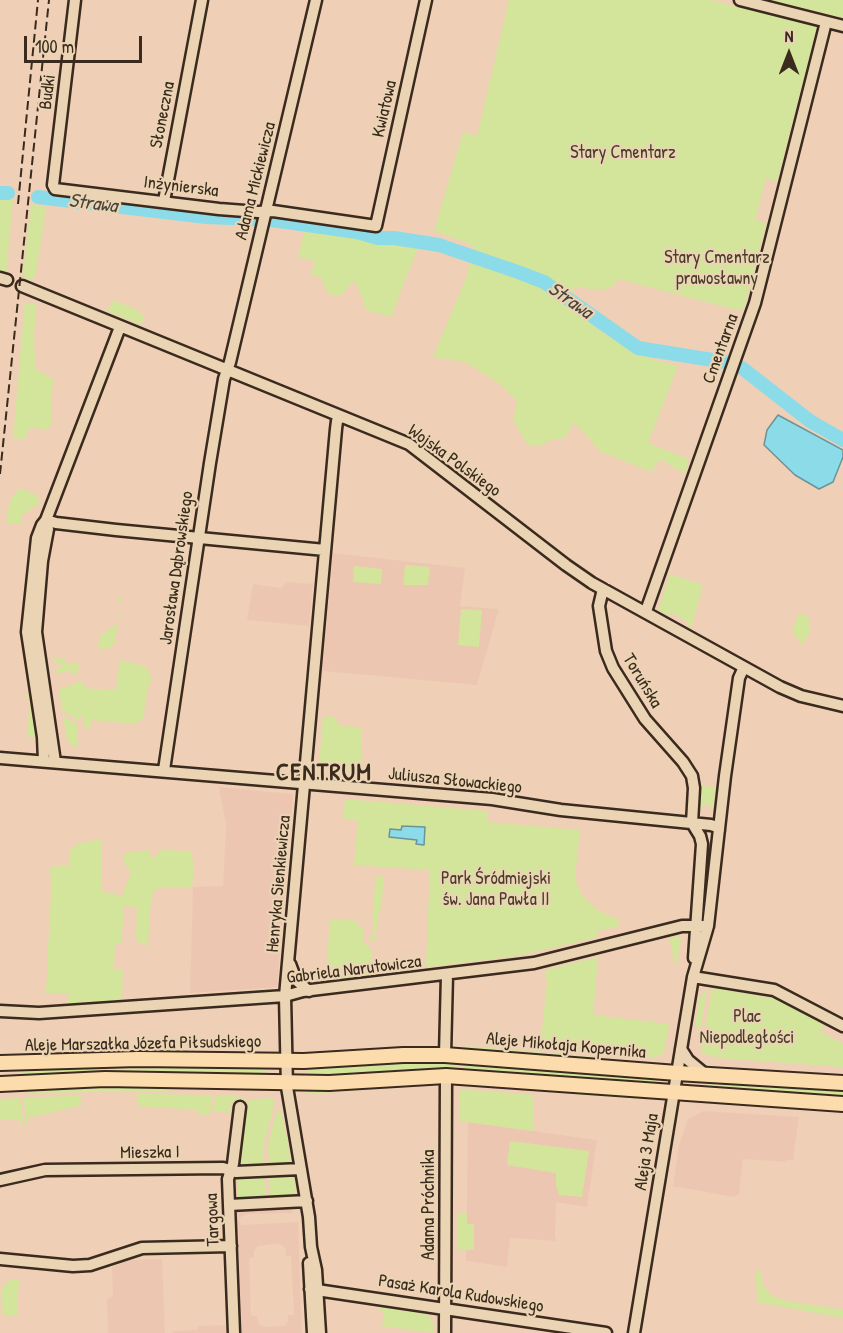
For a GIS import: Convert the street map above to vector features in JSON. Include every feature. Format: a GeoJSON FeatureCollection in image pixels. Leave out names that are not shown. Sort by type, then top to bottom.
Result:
{"type":"FeatureCollection","features":[{"type":"Feature","properties":{"kind":"main road","name":"Aleje Mikołaja Kopernika"},"geometry":{"type":"LineString","coordinates":[[286,1061],[445,1055],[843,1083]]}},
{"type":"Feature","properties":{"kind":"main road","name":"Aleje Marszałka Józefa Piłsudskiego"},"geometry":{"type":"LineString","coordinates":[[0,1063],[149,1059],[286,1061]]}},
{"type":"Feature","properties":{"kind":"main road"},"geometry":{"type":"LineString","coordinates":[[286,1083],[329,1083],[446,1076],[843,1104]]}},
{"type":"Feature","properties":{"kind":"main road","name":"Aleje Marszałka Józefa Piłsudskiego"},"geometry":{"type":"LineString","coordinates":[[0,1084],[105,1079],[286,1083]]}},
{"type":"Feature","properties":{"kind":"street","name":"Budki"},"geometry":{"type":"LineString","coordinates":[[54,187],[75,0]]}},
{"type":"Feature","properties":{"kind":"street","name":"Słoneczna"},"geometry":{"type":"LineString","coordinates":[[164,201],[202,0]]}},
{"type":"Feature","properties":{"kind":"street","name":"Adama Mickiewicza"},"geometry":{"type":"LineString","coordinates":[[227,371],[316,0]]}},
{"type":"Feature","properties":{"kind":"street","name":"Kwiatowa"},"geometry":{"type":"LineString","coordinates":[[376,226],[426,0]]}},
{"type":"Feature","properties":{"kind":"street"},"geometry":{"type":"LineString","coordinates":[[740,0],[843,26]]}},
{"type":"Feature","properties":{"kind":"street","name":"Cmentarna"},"geometry":{"type":"LineString","coordinates":[[646,611],[760,284],[826,22]]}},
{"type":"Feature","properties":{"kind":"street","name":"Inżynierska"},"geometry":{"type":"LineString","coordinates":[[54,187],[264,216],[290,213],[376,226]]}},
{"type":"Feature","properties":{"kind":"street","name":"Wojska Polskiego"},"geometry":{"type":"LineString","coordinates":[[22,286],[409,444],[574,571],[603,589],[646,611],[744,668],[797,694],[843,706]]}},
{"type":"Feature","properties":{"kind":"street"},"geometry":{"type":"LineString","coordinates":[[49,762],[27,619],[35,549],[39,531],[46,520],[120,327]]}},
{"type":"Feature","properties":{"kind":"street","name":"Jarosława Dąbrowskiego"},"geometry":{"type":"LineString","coordinates":[[164,771],[214,435],[227,371]]}},
{"type":"Feature","properties":{"kind":"street","name":"Henryka Sienkiewicza"},"geometry":{"type":"LineString","coordinates":[[320,1333],[309,1263],[311,1247],[307,1201],[286,1083],[285,996],[336,425],[341,417]]}},
{"type":"Feature","properties":{"kind":"street"},"geometry":{"type":"LineString","coordinates":[[46,520],[56,523],[325,550]]}},
{"type":"Feature","properties":{"kind":"street","name":"Toruńska"},"geometry":{"type":"LineString","coordinates":[[603,589],[598,606],[606,651],[613,668],[645,719],[683,762],[692,776],[694,788],[692,823]]}},
{"type":"Feature","properties":{"kind":"street"},"geometry":{"type":"LineString","coordinates":[[693,977],[708,926],[725,776],[739,678],[744,668]]}},
{"type":"Feature","properties":{"kind":"street","name":"Juliusza Słowackiego"},"geometry":{"type":"LineString","coordinates":[[0,758],[492,799],[561,810],[714,825],[718,836]]}},
{"type":"Feature","properties":{"kind":"street"},"geometry":{"type":"LineString","coordinates":[[692,823],[699,833],[702,849],[693,977]]}},
{"type":"Feature","properties":{"kind":"street"},"geometry":{"type":"LineString","coordinates":[[699,833],[718,836]]}},
{"type":"Feature","properties":{"kind":"street","name":"Gabriela Narutowicza"},"geometry":{"type":"LineString","coordinates":[[0,1011],[39,1013],[285,996],[544,961],[682,926],[708,926]]}},
{"type":"Feature","properties":{"kind":"street"},"geometry":{"type":"LineString","coordinates":[[289,958],[294,978],[309,991]]}},
{"type":"Feature","properties":{"kind":"street"},"geometry":{"type":"LineString","coordinates":[[445,1055],[447,975]]}},
{"type":"Feature","properties":{"kind":"street"},"geometry":{"type":"LineString","coordinates":[[693,977],[779,991],[843,1026]]}},
{"type":"Feature","properties":{"kind":"street","name":"Aleja 3 Maja"},"geometry":{"type":"LineString","coordinates":[[634,1333],[693,977]]}},
{"type":"Feature","properties":{"kind":"street"},"geometry":{"type":"LineString","coordinates":[[681,1049],[691,1064],[705,1074]]}},
{"type":"Feature","properties":{"kind":"street","name":"Adama Próchnika"},"geometry":{"type":"LineString","coordinates":[[444,1333],[446,1076]]}},
{"type":"Feature","properties":{"kind":"street","name":"Targowa"},"geometry":{"type":"LineString","coordinates":[[234,1333],[228,1179],[240,1107]]}},
{"type":"Feature","properties":{"kind":"street","name":"Mieszka I"},"geometry":{"type":"LineString","coordinates":[[0,1180],[45,1170],[224,1168],[236,1172],[301,1169]]}},
{"type":"Feature","properties":{"kind":"street"},"geometry":{"type":"LineString","coordinates":[[229,1205],[307,1201]]}},
{"type":"Feature","properties":{"kind":"street"},"geometry":{"type":"LineString","coordinates":[[0,1259],[74,1266],[90,1265],[142,1248],[231,1246]]}},
{"type":"Feature","properties":{"kind":"street","name":"Henryka Sienkiewicza"},"geometry":{"type":"LineString","coordinates":[[313,1333],[314,1289]]}},
{"type":"Feature","properties":{"kind":"street","name":"Pasaż Karola Rudowskiego"},"geometry":{"type":"LineString","coordinates":[[314,1289],[606,1333]]}},
{"type":"Feature","properties":{"kind":"shaded area"},"geometry":{"type":"Polygon","coordinates":[[[333,553],[465,568],[460,606],[499,609],[477,685],[322,671],[333,553]]]}},
{"type":"Feature","properties":{"kind":"shaded area"},"geometry":{"type":"Polygon","coordinates":[[[286,582],[313,584],[309,626],[247,620],[253,584],[281,588],[286,582]]]}},
{"type":"Feature","properties":{"kind":"shaded area"},"geometry":{"type":"Polygon","coordinates":[[[219,787],[293,794],[277,987],[190,993],[193,887],[223,886],[226,825],[219,787]]]}},
{"type":"Feature","properties":{"kind":"shaded area"},"geometry":{"type":"Polygon","coordinates":[[[703,1111],[799,1117],[793,1160],[787,1160],[787,1162],[743,1159],[739,1194],[734,1197],[673,1186],[679,1145],[688,1119],[703,1111]]]}},
{"type":"Feature","properties":{"kind":"shaded area"},"geometry":{"type":"Polygon","coordinates":[[[468,1122],[597,1140],[587,1207],[556,1202],[555,1237],[557,1241],[510,1238],[507,1267],[466,1261],[468,1122]]]}},
{"type":"Feature","properties":{"kind":"shaded area"},"geometry":{"type":"Polygon","coordinates":[[[223,1175],[237,1175],[238,1198],[292,1196],[292,1213],[248,1214],[239,1220],[241,1225],[298,1222],[302,1333],[173,1333],[173,1331],[197,1330],[198,1326],[226,1325],[223,1175]],[[282,1245],[258,1246],[254,1251],[254,1257],[249,1258],[251,1316],[257,1316],[259,1325],[264,1327],[285,1326],[288,1315],[294,1315],[291,1256],[286,1256],[286,1250],[282,1245]]]}},
{"type":"Feature","properties":{"kind":"shaded area"},"geometry":{"type":"Polygon","coordinates":[[[162,1259],[165,1333],[108,1333],[107,1299],[113,1296],[112,1267],[128,1260],[162,1259]]]}},
{"type":"Feature","properties":{"kind":"green space"},"geometry":{"type":"Polygon","coordinates":[[[509,0],[711,0],[817,26],[777,181],[766,178],[755,220],[766,223],[744,309],[737,310],[618,279],[610,288],[595,290],[575,286],[567,307],[608,336],[652,359],[678,366],[648,443],[689,459],[685,474],[660,459],[651,472],[600,451],[574,422],[565,438],[552,440],[539,446],[528,446],[513,420],[517,401],[500,384],[465,362],[433,357],[467,275],[473,245],[434,231],[463,132],[477,136],[509,0]]]}},
{"type":"Feature","properties":{"kind":"green space"},"geometry":{"type":"Polygon","coordinates":[[[770,0],[843,0],[843,18],[828,14],[770,0]]]}},
{"type":"Feature","properties":{"kind":"green space"},"geometry":{"type":"Polygon","coordinates":[[[0,198],[13,200],[6,274],[0,271],[0,198]]]}},
{"type":"Feature","properties":{"kind":"green space"},"geometry":{"type":"Polygon","coordinates":[[[31,204],[46,207],[36,273],[34,278],[27,281],[23,274],[31,204]]]}},
{"type":"Feature","properties":{"kind":"green space"},"geometry":{"type":"Polygon","coordinates":[[[305,229],[418,247],[391,317],[366,310],[354,280],[341,296],[328,294],[321,278],[311,274],[315,261],[298,257],[305,229]]]}},
{"type":"Feature","properties":{"kind":"green space"},"geometry":{"type":"Polygon","coordinates":[[[114,300],[144,315],[141,325],[107,311],[114,300]]]}},
{"type":"Feature","properties":{"kind":"green space"},"geometry":{"type":"Polygon","coordinates":[[[25,302],[37,305],[34,332],[35,369],[52,378],[53,382],[51,426],[44,430],[33,427],[28,430],[25,439],[13,438],[25,302]]]}},
{"type":"Feature","properties":{"kind":"green space"},"geometry":{"type":"Polygon","coordinates":[[[20,488],[36,495],[40,503],[22,515],[21,524],[6,523],[10,501],[20,488]]]}},
{"type":"Feature","properties":{"kind":"green space"},"geometry":{"type":"Polygon","coordinates":[[[405,565],[430,567],[428,585],[403,585],[405,565]]]}},
{"type":"Feature","properties":{"kind":"green space"},"geometry":{"type":"Polygon","coordinates":[[[354,566],[382,569],[381,584],[353,582],[354,566]]]}},
{"type":"Feature","properties":{"kind":"green space"},"geometry":{"type":"Polygon","coordinates":[[[670,574],[703,585],[691,629],[686,621],[671,612],[669,616],[658,610],[670,574]]]}},
{"type":"Feature","properties":{"kind":"green space"},"geometry":{"type":"Polygon","coordinates":[[[119,596],[121,600],[115,642],[110,648],[101,649],[98,646],[100,636],[117,624],[120,603],[116,597],[119,596]]]}},
{"type":"Feature","properties":{"kind":"green space"},"geometry":{"type":"Polygon","coordinates":[[[461,609],[482,610],[479,647],[458,645],[461,609]]]}},
{"type":"Feature","properties":{"kind":"green space"},"geometry":{"type":"Polygon","coordinates":[[[799,613],[810,620],[810,634],[805,638],[803,646],[792,631],[799,613]]]}},
{"type":"Feature","properties":{"kind":"green space"},"geometry":{"type":"Polygon","coordinates":[[[54,658],[66,659],[66,663],[79,664],[78,673],[72,675],[71,670],[56,674],[56,669],[61,667],[61,663],[55,663],[54,658]]]}},
{"type":"Feature","properties":{"kind":"green space"},"geometry":{"type":"Polygon","coordinates":[[[120,660],[145,666],[152,678],[148,687],[143,719],[139,719],[138,724],[91,720],[90,730],[83,725],[84,717],[79,716],[79,721],[62,710],[59,689],[74,683],[81,681],[87,688],[116,690],[120,660]]]}},
{"type":"Feature","properties":{"kind":"green space"},"geometry":{"type":"Polygon","coordinates":[[[28,695],[32,698],[38,736],[27,735],[31,699],[24,698],[28,695]]]}},
{"type":"Feature","properties":{"kind":"green space"},"geometry":{"type":"Polygon","coordinates":[[[323,716],[334,717],[341,726],[362,727],[361,770],[319,767],[323,716]]]}},
{"type":"Feature","properties":{"kind":"green space"},"geometry":{"type":"Polygon","coordinates":[[[63,718],[78,725],[75,748],[67,740],[63,718]]]}},
{"type":"Feature","properties":{"kind":"green space"},"geometry":{"type":"Polygon","coordinates":[[[702,786],[715,787],[714,807],[709,807],[709,803],[705,803],[704,807],[699,806],[702,786]]]}},
{"type":"Feature","properties":{"kind":"green space","name":"Park Śródmiejski św. Jana Pawła II"},"geometry":{"type":"Polygon","coordinates":[[[345,799],[487,811],[487,822],[580,830],[575,878],[582,895],[601,912],[619,920],[618,927],[596,931],[598,937],[509,957],[426,967],[430,870],[354,865],[358,820],[343,819],[345,799]]]}},
{"type":"Feature","properties":{"kind":"green space"},"geometry":{"type":"Polygon","coordinates":[[[102,839],[101,889],[104,892],[124,896],[131,873],[123,860],[125,853],[150,850],[150,856],[155,857],[159,850],[191,851],[194,866],[192,887],[163,887],[153,892],[148,945],[141,944],[136,938],[137,907],[124,906],[121,944],[115,943],[114,969],[123,970],[122,1000],[67,1004],[69,994],[46,993],[50,867],[70,865],[69,849],[76,848],[76,844],[102,839]]]}},
{"type":"Feature","properties":{"kind":"green space"},"geometry":{"type":"Polygon","coordinates":[[[376,876],[384,877],[381,910],[379,910],[375,941],[372,942],[369,939],[373,935],[374,922],[372,919],[376,876]]]}},
{"type":"Feature","properties":{"kind":"green space"},"geometry":{"type":"Polygon","coordinates":[[[330,919],[359,921],[358,928],[364,928],[363,942],[372,950],[372,975],[326,981],[330,919]]]}},
{"type":"Feature","properties":{"kind":"green space"},"geometry":{"type":"Polygon","coordinates":[[[678,936],[681,939],[676,968],[669,938],[678,936]]]}},
{"type":"Feature","properties":{"kind":"green space"},"geometry":{"type":"Polygon","coordinates":[[[598,957],[593,1015],[669,1024],[664,1053],[654,1058],[540,1048],[547,983],[545,970],[598,957]]]}},
{"type":"Feature","properties":{"kind":"green space","name":"Plac Niepodległości"},"geometry":{"type":"Polygon","coordinates":[[[712,988],[771,998],[773,996],[824,1024],[820,1031],[843,1044],[843,1067],[718,1058],[701,1053],[704,1033],[713,1034],[713,1029],[705,1028],[712,988]]]}},
{"type":"Feature","properties":{"kind":"green space"},"geometry":{"type":"Polygon","coordinates":[[[707,989],[701,1028],[695,1027],[699,998],[707,989]]]}},
{"type":"Feature","properties":{"kind":"green space"},"geometry":{"type":"Polygon","coordinates":[[[466,1046],[593,1057],[590,1060],[466,1051],[466,1046]]]}},
{"type":"Feature","properties":{"kind":"green space"},"geometry":{"type":"Polygon","coordinates":[[[176,1050],[186,1053],[22,1058],[22,1054],[176,1050]]]}},
{"type":"Feature","properties":{"kind":"green space"},"geometry":{"type":"Polygon","coordinates":[[[460,1060],[459,1072],[307,1078],[307,1069],[460,1060]]]}},
{"type":"Feature","properties":{"kind":"green space"},"geometry":{"type":"Polygon","coordinates":[[[465,1061],[654,1076],[653,1084],[575,1077],[464,1073],[465,1061]]]}},
{"type":"Feature","properties":{"kind":"green space"},"geometry":{"type":"Polygon","coordinates":[[[266,1069],[265,1074],[178,1072],[22,1077],[22,1070],[266,1069]]]}},
{"type":"Feature","properties":{"kind":"green space"},"geometry":{"type":"Polygon","coordinates":[[[401,1083],[401,1087],[307,1094],[307,1089],[401,1083]]]}},
{"type":"Feature","properties":{"kind":"green space"},"geometry":{"type":"Polygon","coordinates":[[[708,1084],[843,1090],[843,1096],[707,1087],[708,1084]]]}},
{"type":"Feature","properties":{"kind":"green space"},"geometry":{"type":"Polygon","coordinates":[[[170,1088],[170,1091],[27,1093],[25,1090],[170,1088]]]}},
{"type":"Feature","properties":{"kind":"green space"},"geometry":{"type":"Polygon","coordinates":[[[548,1088],[652,1097],[652,1100],[548,1092],[548,1088]]]}},
{"type":"Feature","properties":{"kind":"green space"},"geometry":{"type":"Polygon","coordinates":[[[459,1089],[533,1095],[533,1131],[459,1121],[459,1089]]]}},
{"type":"Feature","properties":{"kind":"green space"},"geometry":{"type":"Polygon","coordinates":[[[138,1094],[212,1095],[210,1115],[198,1114],[198,1110],[137,1106],[138,1094]]]}},
{"type":"Feature","properties":{"kind":"green space"},"geometry":{"type":"Polygon","coordinates":[[[80,1095],[82,1105],[28,1118],[25,1126],[23,1098],[80,1095]]]}},
{"type":"Feature","properties":{"kind":"green space"},"geometry":{"type":"Polygon","coordinates":[[[215,1095],[236,1095],[236,1098],[241,1098],[241,1096],[244,1102],[231,1101],[230,1113],[214,1111],[215,1095]]]}},
{"type":"Feature","properties":{"kind":"green space"},"geometry":{"type":"Polygon","coordinates":[[[20,1098],[22,1126],[19,1126],[19,1119],[0,1120],[0,1099],[20,1098]]]}},
{"type":"Feature","properties":{"kind":"green space"},"geometry":{"type":"Polygon","coordinates":[[[271,1098],[275,1102],[264,1143],[264,1164],[239,1166],[246,1103],[249,1100],[271,1098]]]}},
{"type":"Feature","properties":{"kind":"green space"},"geometry":{"type":"Polygon","coordinates":[[[281,1110],[291,1159],[286,1164],[269,1164],[268,1144],[276,1113],[281,1110]]]}},
{"type":"Feature","properties":{"kind":"green space"},"geometry":{"type":"Polygon","coordinates":[[[510,1141],[589,1151],[582,1197],[559,1195],[556,1173],[507,1165],[510,1141]]]}},
{"type":"Feature","properties":{"kind":"green space"},"geometry":{"type":"Polygon","coordinates":[[[290,1175],[294,1178],[296,1196],[270,1197],[269,1176],[290,1175]]]}},
{"type":"Feature","properties":{"kind":"green space"},"geometry":{"type":"Polygon","coordinates":[[[264,1176],[266,1197],[238,1197],[237,1179],[264,1176]]]}},
{"type":"Feature","properties":{"kind":"green space"},"geometry":{"type":"Polygon","coordinates":[[[457,1213],[467,1213],[467,1224],[474,1224],[474,1250],[457,1250],[457,1213]]]}},
{"type":"Feature","properties":{"kind":"green space"},"geometry":{"type":"Polygon","coordinates":[[[758,1270],[761,1271],[763,1286],[772,1296],[787,1301],[843,1310],[843,1318],[757,1302],[756,1273],[758,1270]]]}},
{"type":"Feature","properties":{"kind":"green space"},"geometry":{"type":"Polygon","coordinates":[[[12,1279],[19,1280],[17,1315],[3,1316],[1,1288],[12,1279]]]}},
{"type":"Feature","properties":{"kind":"green space"},"geometry":{"type":"Polygon","coordinates":[[[379,1307],[425,1314],[433,1322],[433,1333],[382,1326],[384,1312],[379,1310],[379,1307]]]}},
{"type":"Feature","properties":{"kind":"water"},"geometry":{"type":"Polygon","coordinates":[[[778,415],[843,450],[843,457],[833,482],[819,489],[795,475],[764,445],[767,430],[778,415]]]}},
{"type":"Feature","properties":{"kind":"water"},"geometry":{"type":"Polygon","coordinates":[[[402,826],[425,827],[424,845],[416,844],[417,840],[389,837],[390,829],[401,830],[402,826]]]}},
{"type":"Feature","properties":{"kind":"waterway","name":"Strawa"},"geometry":{"type":"LineString","coordinates":[[0,193],[8,193]]}},
{"type":"Feature","properties":{"kind":"waterway","name":"Strawa"},"geometry":{"type":"LineString","coordinates":[[38,197],[206,217],[255,219]]}},
{"type":"Feature","properties":{"kind":"waterway","name":"Strawa"},"geometry":{"type":"LineString","coordinates":[[272,220],[357,232],[378,238],[394,238],[439,245],[544,282],[638,348],[725,362],[742,368],[810,421],[843,440]]}},
{"type":"Feature","properties":{"kind":"railway"},"geometry":{"type":"LineString","coordinates":[[18,204],[38,0]]}},
{"type":"Feature","properties":{"kind":"railway"},"geometry":{"type":"LineString","coordinates":[[0,474],[49,0]]}},
{"type":"Feature","properties":{"kind":"district","name":"CENTRUM"},"geometry":{"type":"Point","coordinates":[324,774]}},
{"type":"Feature","properties":{"kind":"park label","name":"Stary Cmentarz"},"geometry":{"type":"Point","coordinates":[623,153]}},
{"type":"Feature","properties":{"kind":"park label","name":"Stary Cmentarz prawosławny"},"geometry":{"type":"Point","coordinates":[717,268]}}]}
